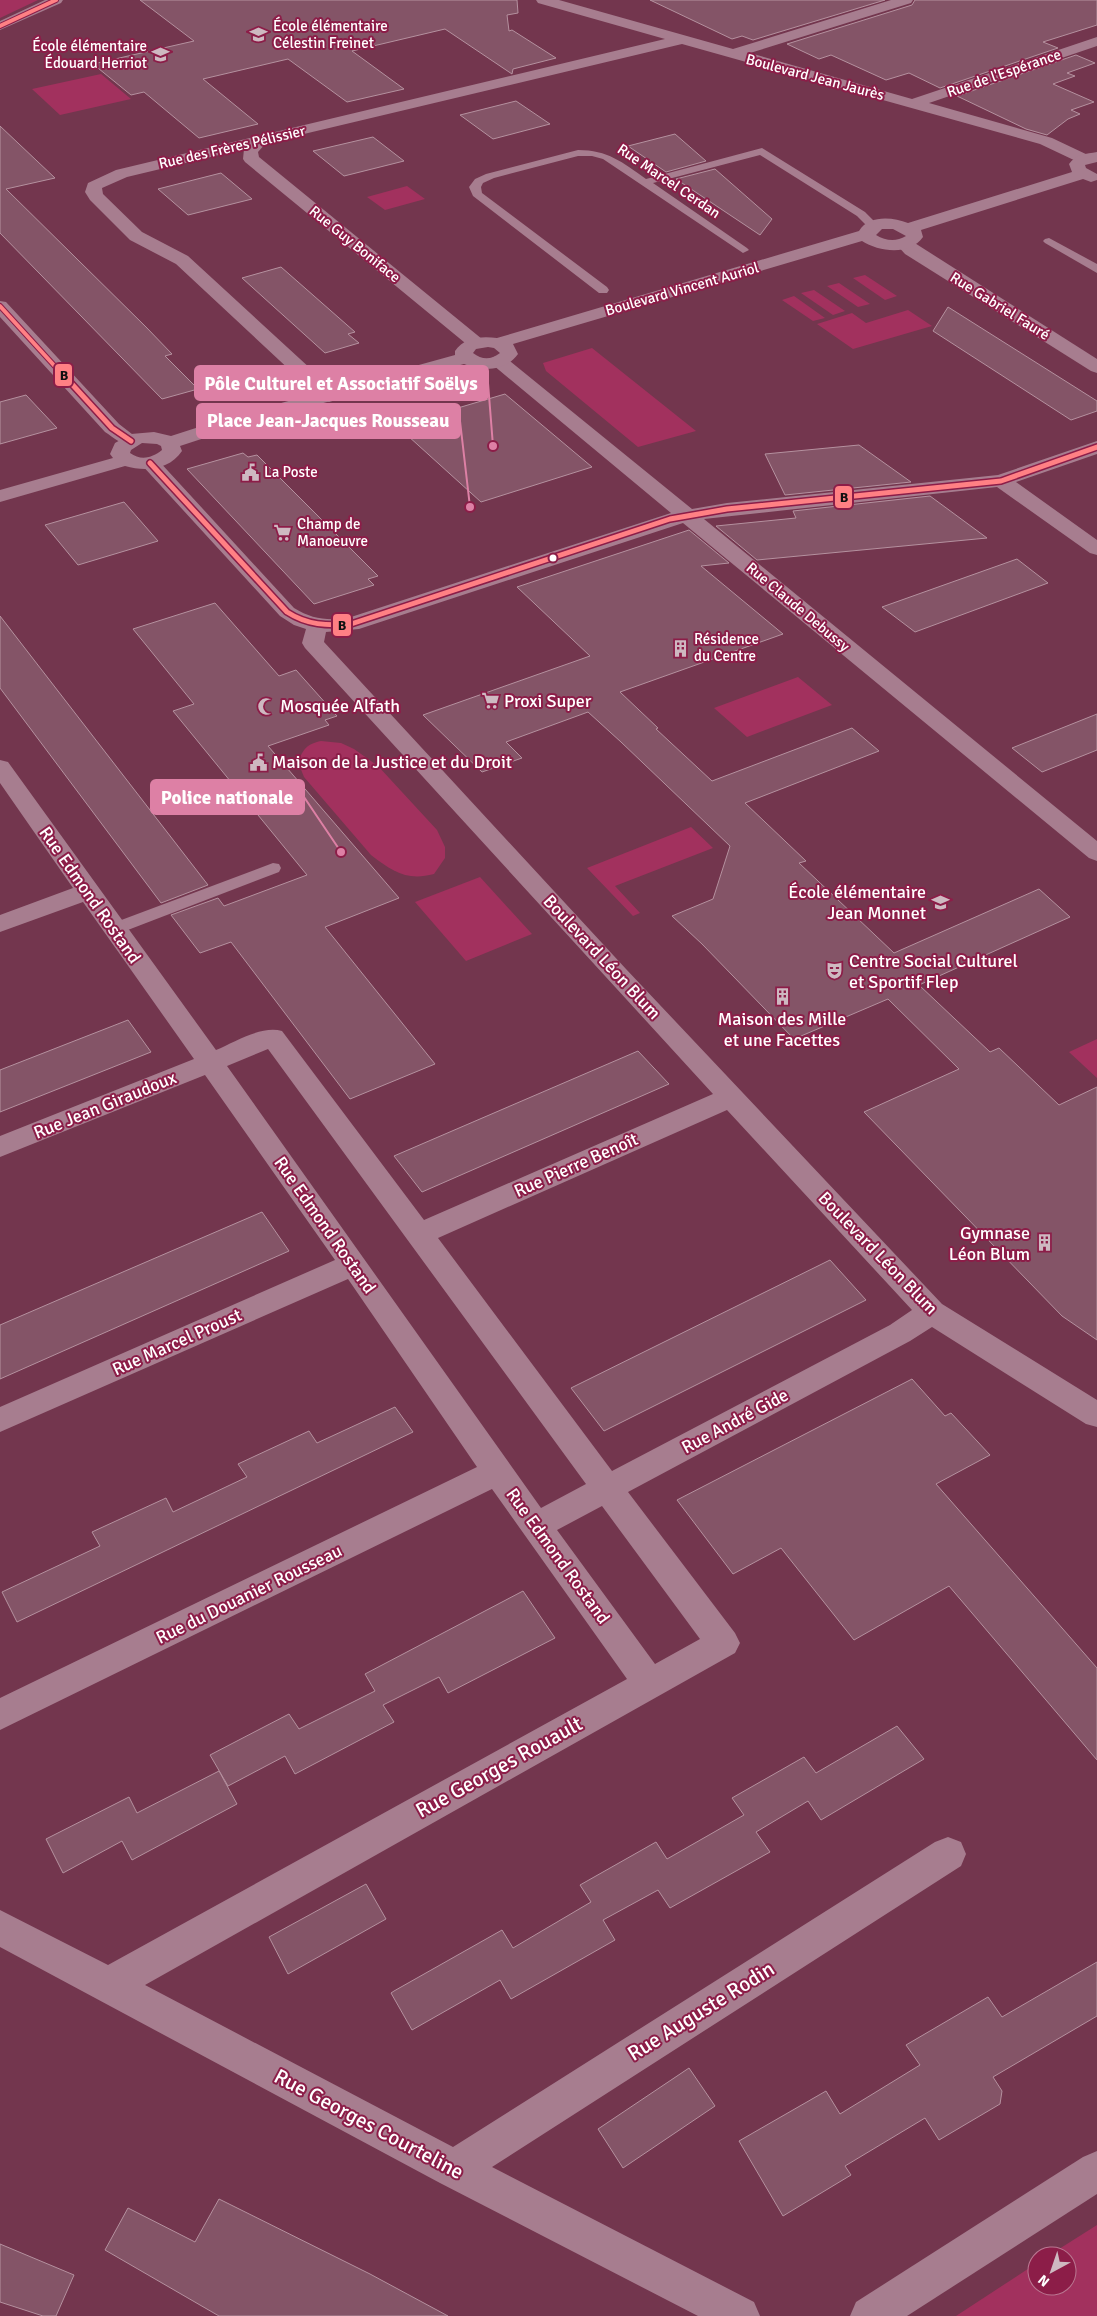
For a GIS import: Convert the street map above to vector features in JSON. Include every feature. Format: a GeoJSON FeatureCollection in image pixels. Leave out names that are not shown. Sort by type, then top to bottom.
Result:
{"type":"FeatureCollection","features":[{"type":"Feature","properties":{"kind":"street"},"geometry":{"type":"LineString","coordinates":[[0,26],[56,0]]}},
{"type":"Feature","properties":{"kind":"street","name":"Boulevard Jean Jaurès"},"geometry":{"type":"LineString","coordinates":[[543,0],[1046,141],[1090,167]]}},
{"type":"Feature","properties":{"kind":"street"},"geometry":{"type":"LineString","coordinates":[[566,7],[588,0]]}},
{"type":"Feature","properties":{"kind":"street"},"geometry":{"type":"LineString","coordinates":[[732,54],[906,0]]}},
{"type":"Feature","properties":{"kind":"street","name":"Rue des Frères Pélissier"},"geometry":{"type":"LineString","coordinates":[[329,396],[182,260],[136,236],[96,197],[93,192],[94,186],[111,176],[683,40]]}},
{"type":"Feature","properties":{"kind":"street","name":"Rue de l'Espérance"},"geometry":{"type":"LineString","coordinates":[[912,104],[1097,41]]}},
{"type":"Feature","properties":{"kind":"street","name":"Rue Guy Boniface"},"geometry":{"type":"LineString","coordinates":[[260,141],[250,151],[251,159],[471,350]]}},
{"type":"Feature","properties":{"kind":"street"},"geometry":{"type":"LineString","coordinates":[[907,236],[1090,167]]}},
{"type":"Feature","properties":{"kind":"street","name":"Boulevard Vincent Auriol"},"geometry":{"type":"LineString","coordinates":[[471,350],[481,363],[502,352],[872,234],[895,224],[907,236]]}},
{"type":"Feature","properties":{"kind":"street","name":"Rue Gabriel Fauré"},"geometry":{"type":"LineString","coordinates":[[907,236],[911,250],[1097,367]]}},
{"type":"Feature","properties":{"kind":"street"},"geometry":{"type":"LineString","coordinates":[[0,306],[112,428],[137,463],[150,463],[169,455],[172,450],[169,443]]}},
{"type":"Feature","properties":{"kind":"street"},"geometry":{"type":"LineString","coordinates":[[0,496],[156,438],[169,443],[329,396],[471,350]]}},
{"type":"Feature","properties":{"kind":"street","name":"Rue Claude Debussy"},"geometry":{"type":"LineString","coordinates":[[502,352],[688,515],[1097,853]]}},
{"type":"Feature","properties":{"kind":"street"},"geometry":{"type":"LineString","coordinates":[[150,463],[287,612],[294,618],[316,626],[351,624],[640,528],[688,515],[727,509],[1001,481],[1097,447]]}},
{"type":"Feature","properties":{"kind":"street"},"geometry":{"type":"LineString","coordinates":[[0,485],[126,450]]}},
{"type":"Feature","properties":{"kind":"street"},"geometry":{"type":"LineString","coordinates":[[1001,481],[1097,549]]}},
{"type":"Feature","properties":{"kind":"street","name":"Boulevard Léon Blum"},"geometry":{"type":"LineString","coordinates":[[316,626],[313,643],[731,1097],[932,1312],[1097,1415]]}},
{"type":"Feature","properties":{"kind":"street","name":"Rue Edmond Rostand"},"geometry":{"type":"LineString","coordinates":[[0,767],[353,1264],[497,1472],[649,1683]]}},
{"type":"Feature","properties":{"kind":"street"},"geometry":{"type":"LineString","coordinates":[[0,924],[88,891]]}},
{"type":"Feature","properties":{"kind":"street","name":"Rue Jean Giraudoux"},"geometry":{"type":"LineString","coordinates":[[0,1147],[273,1037],[421,1233]]}},
{"type":"Feature","properties":{"kind":"street","name":"Rue Pierre Benoît"},"geometry":{"type":"LineString","coordinates":[[421,1233],[731,1097]]}},
{"type":"Feature","properties":{"kind":"street"},"geometry":{"type":"LineString","coordinates":[[421,1233],[607,1490]]}},
{"type":"Feature","properties":{"kind":"street","name":"Rue Marcel Proust"},"geometry":{"type":"LineString","coordinates":[[0,1420],[353,1264]]}},
{"type":"Feature","properties":{"kind":"street","name":"Rue André Gide"},"geometry":{"type":"LineString","coordinates":[[537,1526],[900,1333],[932,1312]]}},
{"type":"Feature","properties":{"kind":"street","name":"Rue du Douanier Rousseau"},"geometry":{"type":"LineString","coordinates":[[0,1715],[497,1472]]}},
{"type":"Feature","properties":{"kind":"street","name":"Rue Georges Rouault"},"geometry":{"type":"LineString","coordinates":[[107,1986],[723,1643],[607,1490]]}},
{"type":"Feature","properties":{"kind":"street","name":"Rue Auguste Rodin"},"geometry":{"type":"LineString","coordinates":[[454,2169],[948,1854]]}},
{"type":"Feature","properties":{"kind":"street","name":"Rue Georges Courteline"},"geometry":{"type":"LineString","coordinates":[[0,1928],[454,2169],[740,2316]]}},
{"type":"Feature","properties":{"kind":"street"},"geometry":{"type":"LineString","coordinates":[[870,2316],[1097,2171]]}},
{"type":"Feature","properties":{"kind":"lane"},"geometry":{"type":"LineString","coordinates":[[646,182],[762,151],[861,214],[872,234]]}},
{"type":"Feature","properties":{"kind":"lane","name":"Rue Marcel Cerdan"},"geometry":{"type":"LineString","coordinates":[[603,290],[477,194],[475,187],[479,181],[490,176],[578,153],[593,153],[607,157],[646,182],[743,250]]}},
{"type":"Feature","properties":{"kind":"lane"},"geometry":{"type":"LineString","coordinates":[[1049,241],[1097,269]]}},
{"type":"Feature","properties":{"kind":"lane"},"geometry":{"type":"LineString","coordinates":[[114,930],[273,868]]}},
{"type":"Feature","properties":{"kind":"shaded area"},"geometry":{"type":"Polygon","coordinates":[[[0,0],[38,0],[0,18],[0,0]]]}},
{"type":"Feature","properties":{"kind":"shaded area"},"geometry":{"type":"Polygon","coordinates":[[[101,74],[131,99],[60,115],[32,89],[101,74]]]}},
{"type":"Feature","properties":{"kind":"shaded area"},"geometry":{"type":"Polygon","coordinates":[[[407,186],[425,199],[385,210],[367,197],[407,186]]]}},
{"type":"Feature","properties":{"kind":"shaded area"},"geometry":{"type":"Polygon","coordinates":[[[865,275],[897,296],[885,300],[853,278],[865,275]]]}},
{"type":"Feature","properties":{"kind":"shaded area"},"geometry":{"type":"Polygon","coordinates":[[[839,283],[870,304],[858,307],[827,286],[839,283]]]}},
{"type":"Feature","properties":{"kind":"shaded area"},"geometry":{"type":"Polygon","coordinates":[[[814,290],[845,311],[833,315],[801,293],[814,290]]]}},
{"type":"Feature","properties":{"kind":"shaded area"},"geometry":{"type":"Polygon","coordinates":[[[794,296],[825,318],[813,321],[782,300],[794,296]]]}},
{"type":"Feature","properties":{"kind":"shaded area"},"geometry":{"type":"Polygon","coordinates":[[[908,310],[932,326],[853,349],[817,324],[852,313],[866,323],[908,310]]]}},
{"type":"Feature","properties":{"kind":"shaded area"},"geometry":{"type":"Polygon","coordinates":[[[592,348],[696,431],[638,447],[546,371],[543,363],[592,348]]]}},
{"type":"Feature","properties":{"kind":"shaded area"},"geometry":{"type":"Polygon","coordinates":[[[798,677],[832,705],[747,737],[714,708],[798,677]]]}},
{"type":"Feature","properties":{"kind":"shaded area"},"geometry":{"type":"Polygon","coordinates":[[[321,741],[341,743],[354,749],[378,766],[437,830],[445,847],[445,858],[434,874],[408,876],[393,870],[379,861],[371,855],[304,777],[298,762],[300,757],[309,746],[321,741]]]}},
{"type":"Feature","properties":{"kind":"shaded area"},"geometry":{"type":"Polygon","coordinates":[[[691,827],[713,848],[615,886],[640,913],[633,916],[587,868],[691,827]]]}},
{"type":"Feature","properties":{"kind":"shaded area"},"geometry":{"type":"Polygon","coordinates":[[[480,877],[532,934],[466,961],[415,902],[480,877]]]}},
{"type":"Feature","properties":{"kind":"shaded area"},"geometry":{"type":"Polygon","coordinates":[[[1097,1039],[1097,1078],[1069,1052],[1097,1039]]]}},
{"type":"Feature","properties":{"kind":"shaded area"},"geometry":{"type":"Polygon","coordinates":[[[1097,2225],[1097,2316],[956,2316],[1027,2270],[1027,2296],[1077,2296],[1077,2246],[1064,2246],[1097,2225]]]}},
{"type":"Feature","properties":{"kind":"building"},"geometry":{"type":"Polygon","coordinates":[[[140,0],[517,0],[518,13],[507,15],[509,31],[512,30],[556,58],[513,69],[512,74],[445,29],[352,51],[404,89],[347,102],[288,59],[203,79],[258,124],[199,138],[144,92],[131,95],[93,64],[194,41],[140,0]]]}},
{"type":"Feature","properties":{"kind":"building"},"geometry":{"type":"Polygon","coordinates":[[[650,0],[885,0],[753,40],[742,36],[732,39],[650,0]]]}},
{"type":"Feature","properties":{"kind":"building"},"geometry":{"type":"Polygon","coordinates":[[[915,0],[1097,0],[1097,25],[1043,42],[1058,48],[940,88],[909,73],[886,80],[831,55],[819,59],[787,44],[912,5],[915,0]]]}},
{"type":"Feature","properties":{"kind":"building"},"geometry":{"type":"Polygon","coordinates":[[[1076,55],[1095,63],[1067,73],[1075,76],[1053,84],[1094,102],[1071,110],[1080,114],[1068,119],[1047,135],[1026,129],[957,96],[1076,55]]]}},
{"type":"Feature","properties":{"kind":"building"},"geometry":{"type":"Polygon","coordinates":[[[516,101],[550,124],[493,139],[460,115],[516,101]]]}},
{"type":"Feature","properties":{"kind":"building"},"geometry":{"type":"Polygon","coordinates":[[[0,126],[55,178],[6,189],[172,354],[165,356],[198,389],[162,399],[0,233],[0,126]]]}},
{"type":"Feature","properties":{"kind":"building"},"geometry":{"type":"Polygon","coordinates":[[[675,134],[706,161],[666,172],[628,146],[675,134]]]}},
{"type":"Feature","properties":{"kind":"building"},"geometry":{"type":"Polygon","coordinates":[[[373,137],[404,161],[344,176],[313,151],[373,137]]]}},
{"type":"Feature","properties":{"kind":"building"},"geometry":{"type":"Polygon","coordinates":[[[715,169],[772,219],[760,235],[676,179],[715,169]]]}},
{"type":"Feature","properties":{"kind":"building"},"geometry":{"type":"Polygon","coordinates":[[[221,173],[252,199],[188,215],[158,189],[221,173]]]}},
{"type":"Feature","properties":{"kind":"building"},"geometry":{"type":"Polygon","coordinates":[[[281,267],[355,332],[348,334],[359,343],[325,353],[242,278],[281,267]]]}},
{"type":"Feature","properties":{"kind":"building"},"geometry":{"type":"Polygon","coordinates":[[[948,307],[1097,401],[1097,411],[1071,420],[933,331],[948,307]]]}},
{"type":"Feature","properties":{"kind":"building"},"geometry":{"type":"Polygon","coordinates":[[[505,394],[592,467],[481,502],[397,426],[505,394]]]}},
{"type":"Feature","properties":{"kind":"building"},"geometry":{"type":"Polygon","coordinates":[[[26,395],[57,428],[0,444],[0,402],[26,395]]]}},
{"type":"Feature","properties":{"kind":"building"},"geometry":{"type":"Polygon","coordinates":[[[859,445],[911,482],[785,495],[765,454],[859,445]]]}},
{"type":"Feature","properties":{"kind":"building","name":"Champ de Manoeuvre"},"geometry":{"type":"Polygon","coordinates":[[[243,453],[248,457],[257,455],[378,576],[368,579],[374,585],[314,604],[187,469],[243,453]]]}},
{"type":"Feature","properties":{"kind":"building"},"geometry":{"type":"Polygon","coordinates":[[[930,496],[987,538],[757,560],[716,526],[796,518],[793,511],[930,496]]]}},
{"type":"Feature","properties":{"kind":"building"},"geometry":{"type":"Polygon","coordinates":[[[124,502],[158,541],[78,565],[45,525],[124,502]]]}},
{"type":"Feature","properties":{"kind":"building"},"geometry":{"type":"Polygon","coordinates":[[[689,530],[729,563],[701,566],[783,634],[620,692],[658,728],[656,729],[712,781],[852,728],[879,751],[745,803],[806,861],[799,863],[894,953],[1039,889],[1070,917],[919,985],[990,1052],[999,1048],[1059,1105],[1097,1087],[1097,1340],[1062,1316],[864,1112],[959,1069],[888,999],[794,1039],[702,944],[672,916],[713,899],[730,846],[621,742],[588,712],[506,742],[522,758],[482,772],[423,715],[590,656],[517,587],[689,530]]]}},
{"type":"Feature","properties":{"kind":"building"},"geometry":{"type":"Polygon","coordinates":[[[1017,559],[1048,583],[915,632],[882,607],[1017,559]]]}},
{"type":"Feature","properties":{"kind":"building"},"geometry":{"type":"Polygon","coordinates":[[[215,603],[279,676],[296,670],[337,716],[325,720],[329,725],[268,746],[399,898],[325,927],[435,1064],[350,1099],[231,942],[200,953],[171,915],[218,898],[224,906],[307,875],[173,711],[194,704],[133,629],[215,603]]]}},
{"type":"Feature","properties":{"kind":"building"},"geometry":{"type":"Polygon","coordinates":[[[0,616],[208,885],[161,903],[0,688],[0,616]]]}},
{"type":"Feature","properties":{"kind":"building"},"geometry":{"type":"Polygon","coordinates":[[[1097,714],[1097,750],[1042,772],[1012,748],[1097,714]]]}},
{"type":"Feature","properties":{"kind":"building"},"geometry":{"type":"Polygon","coordinates":[[[128,1020],[151,1052],[0,1112],[0,1070],[128,1020]]]}},
{"type":"Feature","properties":{"kind":"building"},"geometry":{"type":"Polygon","coordinates":[[[638,1051],[669,1084],[422,1192],[394,1156],[638,1051]]]}},
{"type":"Feature","properties":{"kind":"building"},"geometry":{"type":"Polygon","coordinates":[[[262,1212],[289,1251],[0,1379],[0,1325],[262,1212]]]}},
{"type":"Feature","properties":{"kind":"building"},"geometry":{"type":"Polygon","coordinates":[[[830,1260],[866,1300],[604,1431],[571,1388],[830,1260]]]}},
{"type":"Feature","properties":{"kind":"building"},"geometry":{"type":"Polygon","coordinates":[[[912,1379],[945,1416],[951,1413],[990,1455],[936,1484],[1097,1668],[1097,1760],[949,1586],[854,1640],[781,1548],[733,1574],[677,1500],[912,1379]]]}},
{"type":"Feature","properties":{"kind":"building"},"geometry":{"type":"Polygon","coordinates":[[[395,1407],[413,1432],[17,1622],[2,1592],[100,1546],[92,1532],[166,1498],[173,1512],[247,1477],[238,1464],[309,1431],[317,1443],[395,1407]]]}},
{"type":"Feature","properties":{"kind":"building"},"geometry":{"type":"Polygon","coordinates":[[[523,1591],[555,1638],[448,1693],[439,1677],[383,1705],[394,1722],[295,1774],[285,1756],[228,1786],[210,1755],[289,1714],[299,1729],[375,1691],[365,1674],[523,1591]]]}},
{"type":"Feature","properties":{"kind":"building"},"geometry":{"type":"Polygon","coordinates":[[[897,1726],[924,1759],[821,1820],[808,1801],[756,1832],[770,1852],[670,1908],[658,1890],[603,1920],[615,1940],[511,1999],[500,1980],[412,2030],[391,1993],[394,1991],[502,1930],[513,1948],[591,1902],[580,1885],[656,1842],[667,1859],[744,1815],[732,1798],[804,1757],[816,1773],[897,1726]]]}},
{"type":"Feature","properties":{"kind":"building"},"geometry":{"type":"Polygon","coordinates":[[[219,1771],[237,1804],[132,1860],[122,1841],[63,1873],[46,1839],[129,1797],[137,1813],[219,1771]]]}},
{"type":"Feature","properties":{"kind":"building"},"geometry":{"type":"Polygon","coordinates":[[[366,1884],[386,1919],[288,1974],[269,1937],[366,1884]]]}},
{"type":"Feature","properties":{"kind":"building"},"geometry":{"type":"Polygon","coordinates":[[[1097,1962],[1097,2016],[993,2077],[1002,2091],[1000,2104],[939,2140],[925,2118],[845,2166],[851,2175],[783,2216],[739,2141],[826,2091],[840,2114],[920,2065],[906,2045],[988,1997],[1002,2017],[1097,1962]]]}},
{"type":"Feature","properties":{"kind":"building"},"geometry":{"type":"Polygon","coordinates":[[[689,2068],[715,2106],[623,2168],[598,2129],[689,2068]]]}},
{"type":"Feature","properties":{"kind":"building"},"geometry":{"type":"Polygon","coordinates":[[[219,2199],[370,2274],[448,2316],[219,2316],[105,2250],[128,2208],[195,2242],[219,2199]]]}},
{"type":"Feature","properties":{"kind":"building"},"geometry":{"type":"Polygon","coordinates":[[[0,2244],[74,2275],[56,2316],[43,2316],[0,2302],[0,2244]]]}},
{"type":"Feature","properties":{"kind":"transit line","name":"B"},"geometry":{"type":"LineString","coordinates":[[0,26],[56,0]]}},
{"type":"Feature","properties":{"kind":"transit line","name":"B"},"geometry":{"type":"LineString","coordinates":[[0,306],[112,428],[131,441]]}},
{"type":"Feature","properties":{"kind":"transit line","name":"B"},"geometry":{"type":"LineString","coordinates":[[150,463],[287,612],[310,623],[334,625],[351,624],[670,519],[727,509],[1001,481],[1097,447]]}},
{"type":"Feature","properties":{"kind":"place","name":"École élémentaire Célestin Freinet"},"geometry":{"type":"Point","coordinates":[259,35]}},
{"type":"Feature","properties":{"kind":"place","name":"École élémentaire Édouard Herriot"},"geometry":{"type":"Point","coordinates":[161,55]}},
{"type":"Feature","properties":{"kind":"place","name":"Pôle Culturel et Associatif Soëlys"},"geometry":{"type":"Point","coordinates":[493,446]}},
{"type":"Feature","properties":{"kind":"place","name":"La Poste"},"geometry":{"type":"Point","coordinates":[250,472]}},
{"type":"Feature","properties":{"kind":"place","name":"Place Jean-Jacques Rousseau"},"geometry":{"type":"Point","coordinates":[470,507]}},
{"type":"Feature","properties":{"kind":"place","name":"Champ de Manoeuvre"},"geometry":{"type":"Point","coordinates":[283,533]}},
{"type":"Feature","properties":{"kind":"place","name":"Résidence du Centre"},"geometry":{"type":"Point","coordinates":[680,648]}},
{"type":"Feature","properties":{"kind":"place","name":"Proxi Super"},"geometry":{"type":"Point","coordinates":[490,701]}},
{"type":"Feature","properties":{"kind":"place","name":"Mosquée Alfath"},"geometry":{"type":"Point","coordinates":[266,706]}},
{"type":"Feature","properties":{"kind":"place","name":"Maison de la Justice et du Droit"},"geometry":{"type":"Point","coordinates":[258,762]}},
{"type":"Feature","properties":{"kind":"place","name":"Police nationale"},"geometry":{"type":"Point","coordinates":[341,852]}},
{"type":"Feature","properties":{"kind":"place","name":"École élémentaire Jean Monnet"},"geometry":{"type":"Point","coordinates":[940,902]}},
{"type":"Feature","properties":{"kind":"place","name":"Centre Social Culturel et Sportif Flep"},"geometry":{"type":"Point","coordinates":[835,971]}},
{"type":"Feature","properties":{"kind":"place","name":"Maison des Mille et une Facettes"},"geometry":{"type":"Point","coordinates":[782,996]}},
{"type":"Feature","properties":{"kind":"place","name":"Gymnase Léon Blum"},"geometry":{"type":"Point","coordinates":[1044,1243]}}]}
